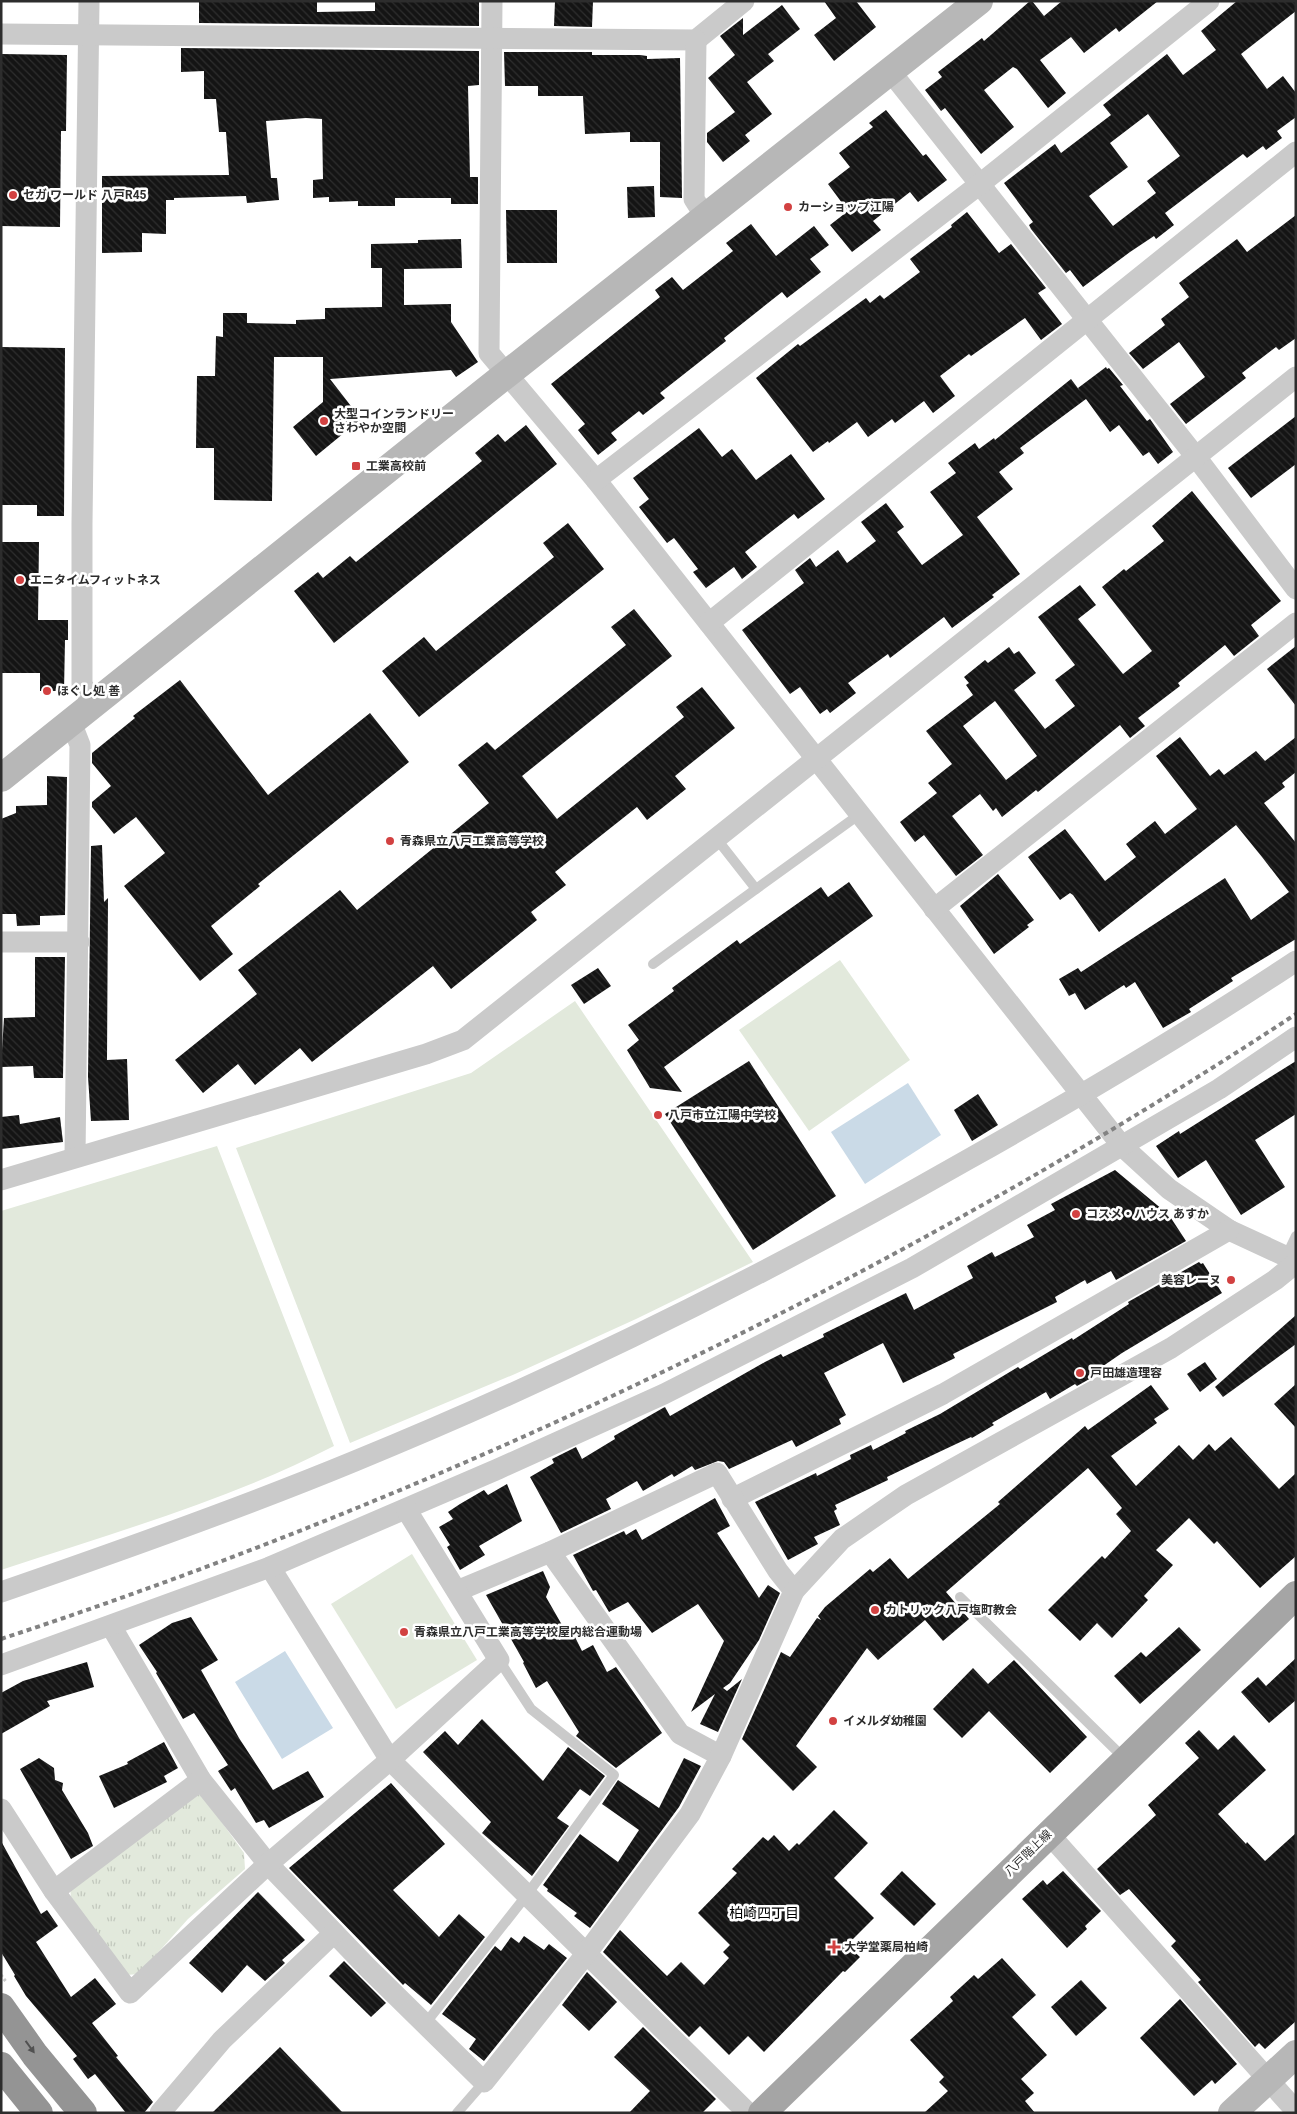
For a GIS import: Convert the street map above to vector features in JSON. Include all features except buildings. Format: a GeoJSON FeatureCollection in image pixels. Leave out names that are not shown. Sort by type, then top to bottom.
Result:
{"type":"FeatureCollection","features":[{"type":"Feature","properties":{"kind":"highway"},"geometry":{"type":"LineString","coordinates":[[1,2007],[35,2055],[83,2113]]}},
{"type":"Feature","properties":{"kind":"highway"},"geometry":{"type":"LineString","coordinates":[[1,2066],[39,2113]]}},
{"type":"Feature","properties":{"kind":"main road","name":"八戸階上線"},"geometry":{"type":"LineString","coordinates":[[762,2113],[1296,1594]]}},
{"type":"Feature","properties":{"kind":"street"},"geometry":{"type":"LineString","coordinates":[[89,1],[82,523],[82,684],[92,704]]}},
{"type":"Feature","properties":{"kind":"street"},"geometry":{"type":"LineString","coordinates":[[111,1626],[201,1780],[268,1864],[334,1933],[484,2082],[586,1954],[690,1814],[721,1756],[794,1592],[842,1539],[906,1495],[1171,1348],[1275,1280],[1292,1260],[1228,1230],[1169,1189],[1122,1146],[596,480],[489,353],[492,1]]}},
{"type":"Feature","properties":{"kind":"street"},"geometry":{"type":"LineString","coordinates":[[1,34],[696,40],[744,1]]}},
{"type":"Feature","properties":{"kind":"street"},"geometry":{"type":"LineString","coordinates":[[1,778],[507,374],[979,1]]}},
{"type":"Feature","properties":{"kind":"street"},"geometry":{"type":"LineString","coordinates":[[596,480],[980,184],[1209,1]]}},
{"type":"Feature","properties":{"kind":"street"},"geometry":{"type":"LineString","coordinates":[[696,40],[694,199],[706,218]]}},
{"type":"Feature","properties":{"kind":"street"},"geometry":{"type":"LineString","coordinates":[[890,71],[1196,457],[1296,589]]}},
{"type":"Feature","properties":{"kind":"street"},"geometry":{"type":"LineString","coordinates":[[709,622],[1296,152]]}},
{"type":"Feature","properties":{"kind":"street"},"geometry":{"type":"LineString","coordinates":[[1,1180],[417,1057],[463,1040],[816,757],[1296,377]]}},
{"type":"Feature","properties":{"kind":"street"},"geometry":{"type":"LineString","coordinates":[[934,909],[1296,623]]}},
{"type":"Feature","properties":{"kind":"street"},"geometry":{"type":"LineString","coordinates":[[71,722],[80,745],[75,1157]]}},
{"type":"Feature","properties":{"kind":"street"},"geometry":{"type":"LineString","coordinates":[[1,942],[79,942]]}},
{"type":"Feature","properties":{"kind":"street"},"geometry":{"type":"LineString","coordinates":[[1,1592],[200,1521],[322,1474],[557,1373],[689,1311],[884,1207],[1082,1095],[1209,1018],[1296,961]]}},
{"type":"Feature","properties":{"kind":"street"},"geometry":{"type":"LineString","coordinates":[[1,1665],[270,1567],[406,1509],[673,1390],[912,1268],[1219,1089],[1296,1037]]}},
{"type":"Feature","properties":{"kind":"street"},"geometry":{"type":"LineString","coordinates":[[732,1499],[943,1394],[1228,1230]]}},
{"type":"Feature","properties":{"kind":"street"},"geometry":{"type":"LineString","coordinates":[[458,1590],[550,1552],[717,1473],[778,1571],[794,1592]]}},
{"type":"Feature","properties":{"kind":"street"},"geometry":{"type":"LineString","coordinates":[[1,1809],[54,1891],[130,1993],[268,1864],[390,1760],[499,1660],[458,1590],[406,1509]]}},
{"type":"Feature","properties":{"kind":"street"},"geometry":{"type":"LineString","coordinates":[[550,1552],[680,1734],[721,1756]]}},
{"type":"Feature","properties":{"kind":"street"},"geometry":{"type":"LineString","coordinates":[[270,1567],[390,1760],[748,2113]]}},
{"type":"Feature","properties":{"kind":"street"},"geometry":{"type":"LineString","coordinates":[[54,1891],[201,1780]]}},
{"type":"Feature","properties":{"kind":"street"},"geometry":{"type":"LineString","coordinates":[[1048,1834],[1296,2111]]}},
{"type":"Feature","properties":{"kind":"street"},"geometry":{"type":"LineString","coordinates":[[160,2113],[222,2040],[334,1933]]}},
{"type":"Feature","properties":{"kind":"street"},"geometry":{"type":"LineString","coordinates":[[1232,2113],[1296,2054]]}},
{"type":"Feature","properties":{"kind":"lane"},"geometry":{"type":"LineString","coordinates":[[653,964],[860,814]]}},
{"type":"Feature","properties":{"kind":"lane"},"geometry":{"type":"LineString","coordinates":[[716,838],[756,889]]}},
{"type":"Feature","properties":{"kind":"lane"},"geometry":{"type":"LineString","coordinates":[[1292,1260],[1296,1236]]}},
{"type":"Feature","properties":{"kind":"lane"},"geometry":{"type":"LineString","coordinates":[[960,1596],[1125,1760]]}},
{"type":"Feature","properties":{"kind":"lane"},"geometry":{"type":"LineString","coordinates":[[425,2024],[526,1896],[614,1775],[531,1709],[499,1660]]}},
{"type":"Feature","properties":{"kind":"lane"},"geometry":{"type":"LineString","coordinates":[[457,2113],[484,2082]]}},
{"type":"Feature","properties":{"kind":"green space"},"geometry":{"type":"Polygon","coordinates":[[[840,960],[910,1060],[809,1131],[739,1030],[840,960]]]}},
{"type":"Feature","properties":{"kind":"green space"},"geometry":{"type":"Polygon","coordinates":[[[575,1001],[753,1262],[636,1319],[515,1374],[350,1443],[236,1148],[471,1073],[575,1001]]]}},
{"type":"Feature","properties":{"kind":"green space"},"geometry":{"type":"Polygon","coordinates":[[[217,1146],[334,1446],[253,1483],[212,1499],[128,1529],[1,1570],[1,1211],[217,1146]]]}},
{"type":"Feature","properties":{"kind":"green space","name":"青森県立八戸工業高等学校屋内総合運動場"},"geometry":{"type":"Polygon","coordinates":[[[412,1554],[477,1660],[396,1709],[331,1604],[412,1554]]]}},
{"type":"Feature","properties":{"kind":"green space"},"geometry":{"type":"Polygon","coordinates":[[[193,1795],[202,1795],[244,1853],[245,1869],[188,1919],[139,1974],[126,1975],[71,1897],[70,1888],[193,1795]]]}},
{"type":"Feature","properties":{"kind":"water"},"geometry":{"type":"Polygon","coordinates":[[[908,1083],[941,1135],[865,1184],[831,1132],[908,1083]]]}},
{"type":"Feature","properties":{"kind":"water"},"geometry":{"type":"Polygon","coordinates":[[[285,1651],[333,1728],[282,1759],[235,1682],[285,1651]]]}},
{"type":"Feature","properties":{"kind":"railway"},"geometry":{"type":"LineString","coordinates":[[1,1639],[171,1580],[339,1515],[505,1445],[669,1369],[830,1288],[989,1202],[1144,1110],[1296,1014]]}},
{"type":"Feature","properties":{"kind":"place","name":"セガ ワールド 八戸R45"},"geometry":{"type":"Point","coordinates":[13,195]}},
{"type":"Feature","properties":{"kind":"place","name":"カーショップ江陽"},"geometry":{"type":"Point","coordinates":[788,207]}},
{"type":"Feature","properties":{"kind":"place","name":"大型コインランドリー さわやか空間"},"geometry":{"type":"Point","coordinates":[324,421]}},
{"type":"Feature","properties":{"kind":"place","name":"工業高校前"},"geometry":{"type":"Point","coordinates":[356,466]}},
{"type":"Feature","properties":{"kind":"place","name":"エニタイムフィットネス"},"geometry":{"type":"Point","coordinates":[20,580]}},
{"type":"Feature","properties":{"kind":"place","name":"ほぐし処 善"},"geometry":{"type":"Point","coordinates":[47,691]}},
{"type":"Feature","properties":{"kind":"place","name":"青森県立八戸工業高等学校"},"geometry":{"type":"Point","coordinates":[390,841]}},
{"type":"Feature","properties":{"kind":"place","name":"八戸市立江陽中学校"},"geometry":{"type":"Point","coordinates":[658,1115]}},
{"type":"Feature","properties":{"kind":"place","name":"コスメ・ハウス あすか"},"geometry":{"type":"Point","coordinates":[1076,1214]}},
{"type":"Feature","properties":{"kind":"place","name":"美容レーヌ"},"geometry":{"type":"Point","coordinates":[1231,1280]}},
{"type":"Feature","properties":{"kind":"place","name":"戸田雄造理容"},"geometry":{"type":"Point","coordinates":[1080,1373]}},
{"type":"Feature","properties":{"kind":"place","name":"カトリック八戸塩町教会"},"geometry":{"type":"Point","coordinates":[875,1610]}},
{"type":"Feature","properties":{"kind":"place","name":"青森県立八戸工業高等学校屋内総合運動場"},"geometry":{"type":"Point","coordinates":[404,1632]}},
{"type":"Feature","properties":{"kind":"place","name":"イメルダ幼稚園"},"geometry":{"type":"Point","coordinates":[833,1721]}},
{"type":"Feature","properties":{"kind":"place","name":"大学堂薬局柏崎"},"geometry":{"type":"Point","coordinates":[834,1947]}},
{"type":"Feature","properties":{"kind":"district","name":"柏崎四丁目"},"geometry":{"type":"Point","coordinates":[764,1913]}}]}
